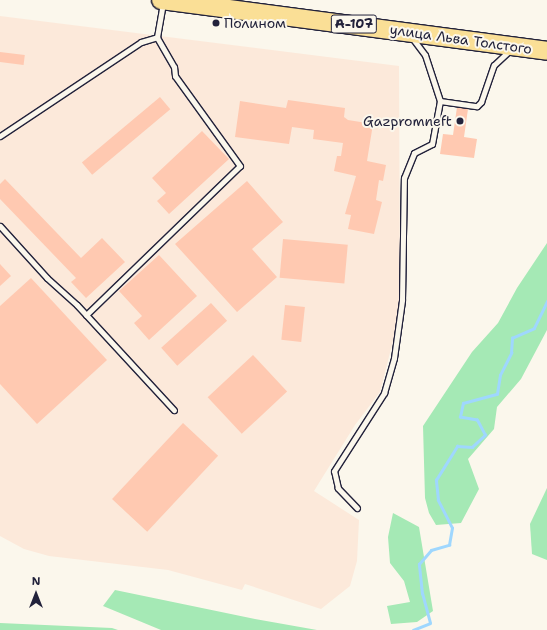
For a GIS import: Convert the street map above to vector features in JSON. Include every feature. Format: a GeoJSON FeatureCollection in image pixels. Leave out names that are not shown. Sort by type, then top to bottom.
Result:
{"type":"FeatureCollection","features":[{"type":"Feature","properties":{"kind":"highway","name":"улица Льва Толстого"},"geometry":{"type":"LineString","coordinates":[[160,0],[547,51]]}},
{"type":"Feature","properties":{"kind":"lane"},"geometry":{"type":"LineString","coordinates":[[86,315],[240,166],[175,76],[174,67],[157,37],[164,0]]}},
{"type":"Feature","properties":{"kind":"lane"},"geometry":{"type":"LineString","coordinates":[[357,508],[338,488],[334,471],[384,393],[394,358],[402,300],[404,178],[414,153],[432,144],[440,101],[425,55],[407,32]]}},
{"type":"Feature","properties":{"kind":"lane"},"geometry":{"type":"LineString","coordinates":[[0,136],[141,42],[157,37]]}},
{"type":"Feature","properties":{"kind":"lane"},"geometry":{"type":"LineString","coordinates":[[440,101],[477,106],[481,102],[494,65],[514,47]]}},
{"type":"Feature","properties":{"kind":"lane"},"geometry":{"type":"LineString","coordinates":[[0,226],[47,278],[86,315],[174,410]]}},
{"type":"Feature","properties":{"kind":"shaded area"},"geometry":{"type":"Polygon","coordinates":[[[0,16],[399,66],[400,300],[396,329],[380,392],[355,425],[314,491],[359,520],[357,561],[350,586],[321,609],[245,584],[242,590],[168,570],[49,556],[24,549],[0,536],[0,16]]]}},
{"type":"Feature","properties":{"kind":"green space"},"geometry":{"type":"Polygon","coordinates":[[[547,243],[547,330],[521,379],[497,407],[494,429],[468,459],[479,489],[461,523],[436,525],[429,513],[425,498],[423,426],[472,352],[498,323],[517,288],[547,243]]]}},
{"type":"Feature","properties":{"kind":"green space"},"geometry":{"type":"Polygon","coordinates":[[[547,488],[547,560],[532,554],[530,524],[547,488]]]}},
{"type":"Feature","properties":{"kind":"green space"},"geometry":{"type":"Polygon","coordinates":[[[393,513],[419,527],[433,611],[417,622],[391,624],[387,606],[410,602],[404,581],[390,563],[388,537],[393,513]]]}},
{"type":"Feature","properties":{"kind":"green space"},"geometry":{"type":"Polygon","coordinates":[[[115,590],[255,619],[317,630],[161,630],[103,606],[115,590]]]}},
{"type":"Feature","properties":{"kind":"green space"},"geometry":{"type":"Polygon","coordinates":[[[0,623],[112,628],[118,630],[0,630],[0,623]]]}},
{"type":"Feature","properties":{"kind":"building"},"geometry":{"type":"Polygon","coordinates":[[[0,52],[25,55],[24,65],[0,62],[0,52]]]}},
{"type":"Feature","properties":{"kind":"building"},"geometry":{"type":"Polygon","coordinates":[[[160,97],[170,109],[92,175],[82,163],[160,97]]]}},
{"type":"Feature","properties":{"kind":"building"},"geometry":{"type":"Polygon","coordinates":[[[288,100],[345,108],[344,117],[348,120],[373,124],[367,161],[386,165],[383,181],[379,180],[376,200],[382,202],[374,234],[348,229],[351,215],[345,214],[356,176],[334,171],[337,156],[341,156],[343,143],[313,139],[314,130],[292,127],[289,144],[235,137],[240,101],[286,108],[288,100]]]}},
{"type":"Feature","properties":{"kind":"building","name":"Gazpromneft"},"geometry":{"type":"Polygon","coordinates":[[[457,107],[468,109],[464,137],[477,139],[474,158],[440,154],[443,134],[453,135],[457,107]]]}},
{"type":"Feature","properties":{"kind":"building"},"geometry":{"type":"Polygon","coordinates":[[[202,131],[229,159],[169,214],[157,201],[166,193],[152,178],[202,131]]]}},
{"type":"Feature","properties":{"kind":"building"},"geometry":{"type":"Polygon","coordinates":[[[5,179],[81,258],[102,238],[125,262],[86,298],[71,282],[76,278],[0,199],[0,184],[5,179]]]}},
{"type":"Feature","properties":{"kind":"building"},"geometry":{"type":"Polygon","coordinates":[[[247,181],[283,222],[252,249],[277,277],[237,312],[175,244],[247,181]]]}},
{"type":"Feature","properties":{"kind":"building"},"geometry":{"type":"Polygon","coordinates":[[[283,239],[348,245],[344,284],[280,278],[283,239]]]}},
{"type":"Feature","properties":{"kind":"building"},"geometry":{"type":"Polygon","coordinates":[[[159,255],[197,296],[149,340],[134,323],[142,316],[119,291],[159,255]]]}},
{"type":"Feature","properties":{"kind":"building"},"geometry":{"type":"Polygon","coordinates":[[[0,264],[11,276],[0,286],[0,264]]]}},
{"type":"Feature","properties":{"kind":"building"},"geometry":{"type":"Polygon","coordinates":[[[31,278],[107,360],[37,424],[0,384],[0,306],[31,278]]]}},
{"type":"Feature","properties":{"kind":"building"},"geometry":{"type":"Polygon","coordinates":[[[211,303],[227,321],[177,366],[161,348],[211,303]]]}},
{"type":"Feature","properties":{"kind":"building"},"geometry":{"type":"Polygon","coordinates":[[[285,305],[305,307],[301,342],[281,340],[285,305]]]}},
{"type":"Feature","properties":{"kind":"building"},"geometry":{"type":"Polygon","coordinates":[[[253,355],[287,392],[242,434],[208,397],[253,355]]]}},
{"type":"Feature","properties":{"kind":"building"},"geometry":{"type":"Polygon","coordinates":[[[183,423],[218,456],[147,532],[112,499],[183,423]]]}},
{"type":"Feature","properties":{"kind":"waterway"},"geometry":{"type":"LineString","coordinates":[[413,630],[430,623],[422,594],[419,564],[431,550],[449,545],[452,528],[438,500],[436,480],[457,446],[472,447],[485,435],[477,420],[460,417],[463,403],[497,394],[500,375],[511,353],[512,338],[534,328],[547,301]]}},
{"type":"Feature","properties":{"kind":"place","name":"Полином"},"geometry":{"type":"Point","coordinates":[216,23]}},
{"type":"Feature","properties":{"kind":"place","name":"Gazpromneft"},"geometry":{"type":"Point","coordinates":[460,121]}}]}
